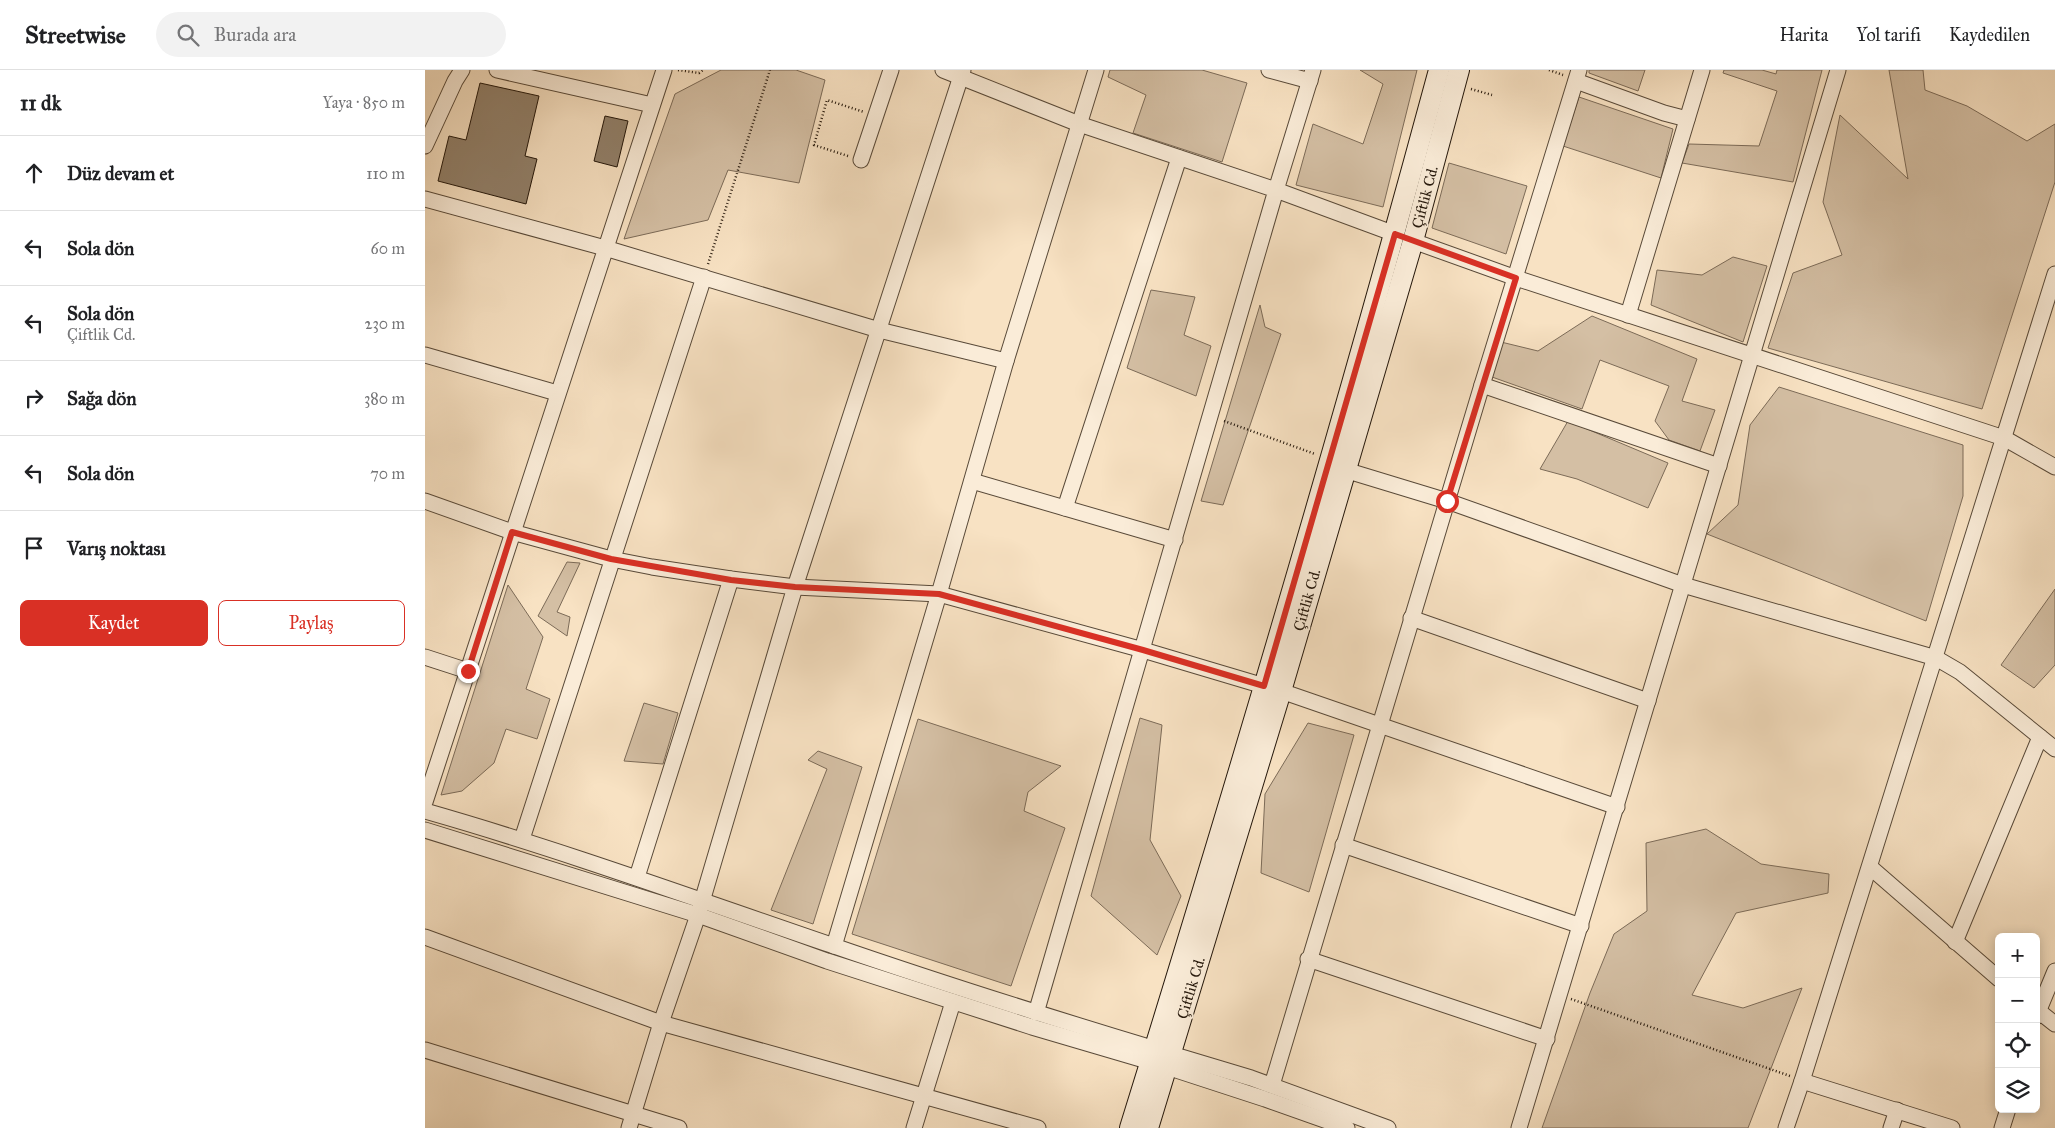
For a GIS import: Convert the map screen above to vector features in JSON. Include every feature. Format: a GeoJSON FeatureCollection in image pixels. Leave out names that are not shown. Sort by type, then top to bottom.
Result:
{"type":"FeatureCollection","features":[{"type":"Feature","properties":{"kind":"street"},"geometry":{"type":"LineString","coordinates":[[425,146],[462,70]]}},
{"type":"Feature","properties":{"kind":"street"},"geometry":{"type":"LineString","coordinates":[[497,70],[652,105]]}},
{"type":"Feature","properties":{"kind":"street"},"geometry":{"type":"LineString","coordinates":[[425,802],[664,70]]}},
{"type":"Feature","properties":{"kind":"street"},"geometry":{"type":"LineString","coordinates":[[861,160],[891,70]]}},
{"type":"Feature","properties":{"kind":"street"},"geometry":{"type":"LineString","coordinates":[[943,70],[962,74],[1079,124],[1276,190],[1516,278],[2003,438],[2055,467]]}},
{"type":"Feature","properties":{"kind":"street"},"geometry":{"type":"LineString","coordinates":[[834,946],[1006,361],[1096,70]]}},
{"type":"Feature","properties":{"kind":"street"},"geometry":{"type":"LineString","coordinates":[[1036,1013],[1311,76],[1269,70]]}},
{"type":"Feature","properties":{"kind":"street","name":"Çiftlik Cd."},"geometry":{"type":"LineString","coordinates":[[1404,238],[1439,70]]}},
{"type":"Feature","properties":{"kind":"street"},"geometry":{"type":"LineString","coordinates":[[1628,315],[1701,70]]}},
{"type":"Feature","properties":{"kind":"street"},"geometry":{"type":"LineString","coordinates":[[1519,1128],[1837,70]]}},
{"type":"Feature","properties":{"kind":"street"},"geometry":{"type":"LineString","coordinates":[[631,1121],[661,1023],[698,915],[795,587],[962,74]]}},
{"type":"Feature","properties":{"kind":"street"},"geometry":{"type":"LineString","coordinates":[[1272,1085],[1308,959],[1577,75],[1664,113],[1687,119]]}},
{"type":"Feature","properties":{"kind":"street","name":"Çiftlik Cd."},"geometry":{"type":"LineString","coordinates":[[1148,1128],[1161,1058],[1272,689],[1404,238],[1457,77]]}},
{"type":"Feature","properties":{"kind":"street"},"geometry":{"type":"LineString","coordinates":[[1065,508],[1179,158]]}},
{"type":"Feature","properties":{"kind":"street"},"geometry":{"type":"LineString","coordinates":[[425,199],[605,248],[879,330],[1006,361]]}},
{"type":"Feature","properties":{"kind":"street"},"geometry":{"type":"LineString","coordinates":[[1786,1128],[1936,658],[2055,274]]}},
{"type":"Feature","properties":{"kind":"street"},"geometry":{"type":"LineString","coordinates":[[522,839],[611,559],[704,278]]}},
{"type":"Feature","properties":{"kind":"street"},"geometry":{"type":"LineString","coordinates":[[425,355],[557,393]]}},
{"type":"Feature","properties":{"kind":"street"},"geometry":{"type":"LineString","coordinates":[[1482,384],[1719,466]]}},
{"type":"Feature","properties":{"kind":"street"},"geometry":{"type":"LineString","coordinates":[[1338,465],[1447,501],[1683,585],[1936,658],[1960,672],[2055,749]]}},
{"type":"Feature","properties":{"kind":"street"},"geometry":{"type":"LineString","coordinates":[[971,481],[1175,540]]}},
{"type":"Feature","properties":{"kind":"street"},"geometry":{"type":"LineString","coordinates":[[425,501],[512,532],[611,559],[731,580],[795,587],[939,594],[1143,650],[1272,689],[1617,807]]}},
{"type":"Feature","properties":{"kind":"street"},"geometry":{"type":"LineString","coordinates":[[637,877],[731,580]]}},
{"type":"Feature","properties":{"kind":"street"},"geometry":{"type":"LineString","coordinates":[[1411,618],[1648,701]]}},
{"type":"Feature","properties":{"kind":"street"},"geometry":{"type":"LineString","coordinates":[[425,657],[468,671]]}},
{"type":"Feature","properties":{"kind":"street"},"geometry":{"type":"LineString","coordinates":[[1955,942],[2040,737]]}},
{"type":"Feature","properties":{"kind":"street"},"geometry":{"type":"LineString","coordinates":[[425,811],[522,839],[637,877],[834,946],[1036,1013],[1347,1128]]}},
{"type":"Feature","properties":{"kind":"street"},"geometry":{"type":"LineString","coordinates":[[425,830],[698,915],[827,961],[953,1002],[1161,1058],[1272,1085],[1388,1128]]}},
{"type":"Feature","properties":{"kind":"street"},"geometry":{"type":"LineString","coordinates":[[1343,845],[1581,926]]}},
{"type":"Feature","properties":{"kind":"street"},"geometry":{"type":"LineString","coordinates":[[1869,868],[1998,978]]}},
{"type":"Feature","properties":{"kind":"street"},"geometry":{"type":"LineString","coordinates":[[425,937],[661,1023],[1029,1127]]}},
{"type":"Feature","properties":{"kind":"street"},"geometry":{"type":"LineString","coordinates":[[1308,959],[1547,1039]]}},
{"type":"Feature","properties":{"kind":"street"},"geometry":{"type":"LineString","coordinates":[[2040,1005],[2055,971]]}},
{"type":"Feature","properties":{"kind":"street"},"geometry":{"type":"LineString","coordinates":[[914,1128],[953,1002]]}},
{"type":"Feature","properties":{"kind":"street"},"geometry":{"type":"LineString","coordinates":[[2040,1014],[2055,1024]]}},
{"type":"Feature","properties":{"kind":"street"},"geometry":{"type":"LineString","coordinates":[[425,1050],[631,1121],[679,1128]]}},
{"type":"Feature","properties":{"kind":"street","name":"Çiftlik Cd."},"geometry":{"type":"LineString","coordinates":[[1130,1128],[1161,1058]]}},
{"type":"Feature","properties":{"kind":"street"},"geometry":{"type":"LineString","coordinates":[[1802,1081],[1952,1128]]}},
{"type":"Feature","properties":{"kind":"street"},"geometry":{"type":"LineString","coordinates":[[1891,1128],[1897,1110]]}},
{"type":"Feature","properties":{"kind":"street"},"geometry":{"type":"LineString","coordinates":[[2002,1128],[2007,1113]]}},
{"type":"Feature","properties":{"kind":"path"},"geometry":{"type":"LineString","coordinates":[[677,70],[699,73],[703,70]]}},
{"type":"Feature","properties":{"kind":"path"},"geometry":{"type":"LineString","coordinates":[[704,278],[770,70]]}},
{"type":"Feature","properties":{"kind":"path"},"geometry":{"type":"LineString","coordinates":[[1457,77],[1492,95]]}},
{"type":"Feature","properties":{"kind":"path"},"geometry":{"type":"LineString","coordinates":[[861,160],[814,145],[827,100],[876,116]]}},
{"type":"Feature","properties":{"kind":"path"},"geometry":{"type":"LineString","coordinates":[[1211,417],[1338,465]]}},
{"type":"Feature","properties":{"kind":"path"},"geometry":{"type":"LineString","coordinates":[[1560,995],[1802,1081]]}},
{"type":"Feature","properties":{"kind":"shaded area"},"geometry":{"type":"Polygon","coordinates":[[[721,70],[796,70],[825,80],[799,183],[728,170],[708,220],[624,239],[675,94],[721,70]]]}},
{"type":"Feature","properties":{"kind":"shaded area"},"geometry":{"type":"Polygon","coordinates":[[[1110,70],[1202,70],[1247,83],[1222,162],[1133,133],[1146,95],[1108,77],[1110,70]]]}},
{"type":"Feature","properties":{"kind":"shaded area"},"geometry":{"type":"Polygon","coordinates":[[[1360,70],[1417,70],[1383,207],[1296,185],[1313,124],[1363,144],[1383,84],[1360,70]]]}},
{"type":"Feature","properties":{"kind":"shaded area"},"geometry":{"type":"Polygon","coordinates":[[[1589,70],[1645,70],[1638,91],[1589,73],[1589,70]]]}},
{"type":"Feature","properties":{"kind":"shaded area"},"geometry":{"type":"Polygon","coordinates":[[[1724,70],[1762,70],[1776,74],[1777,70],[1822,70],[1793,182],[1682,163],[1689,144],[1759,146],[1777,91],[1723,73],[1724,70]]]}},
{"type":"Feature","properties":{"kind":"shaded area"},"geometry":{"type":"Polygon","coordinates":[[[1889,70],[1923,70],[1925,90],[1967,106],[2027,141],[2055,124],[2055,182],[1982,409],[1768,348],[1793,273],[1842,255],[1823,202],[1840,115],[1908,179],[1889,70]]]}},
{"type":"Feature","properties":{"kind":"shaded area"},"geometry":{"type":"Polygon","coordinates":[[[1579,97],[1673,129],[1661,178],[1563,146],[1579,97]]]}},
{"type":"Feature","properties":{"kind":"shaded area"},"geometry":{"type":"Polygon","coordinates":[[[1449,163],[1527,186],[1506,254],[1432,228],[1449,163]]]}},
{"type":"Feature","properties":{"kind":"shaded area"},"geometry":{"type":"Polygon","coordinates":[[[1733,257],[1767,266],[1743,342],[1651,305],[1657,270],[1702,275],[1733,257]]]}},
{"type":"Feature","properties":{"kind":"shaded area"},"geometry":{"type":"Polygon","coordinates":[[[1151,290],[1195,297],[1184,335],[1211,346],[1196,396],[1127,368],[1151,290]]]}},
{"type":"Feature","properties":{"kind":"shaded area"},"geometry":{"type":"Polygon","coordinates":[[[1260,305],[1265,327],[1281,334],[1223,505],[1201,501],[1260,305]]]}},
{"type":"Feature","properties":{"kind":"shaded area"},"geometry":{"type":"Polygon","coordinates":[[[1592,316],[1697,359],[1682,401],[1715,410],[1700,451],[1669,440],[1655,421],[1669,386],[1600,360],[1582,409],[1492,377],[1501,342],[1538,351],[1592,316]]]}},
{"type":"Feature","properties":{"kind":"shaded area"},"geometry":{"type":"Polygon","coordinates":[[[1779,387],[1963,445],[1963,496],[1926,621],[1707,534],[1738,505],[1750,425],[1779,387]]]}},
{"type":"Feature","properties":{"kind":"shaded area"},"geometry":{"type":"Polygon","coordinates":[[[1568,421],[1668,463],[1648,508],[1577,479],[1540,469],[1568,421]]]}},
{"type":"Feature","properties":{"kind":"shaded area"},"geometry":{"type":"Polygon","coordinates":[[[567,562],[580,563],[557,612],[570,617],[567,636],[538,616],[567,562]]]}},
{"type":"Feature","properties":{"kind":"shaded area"},"geometry":{"type":"Polygon","coordinates":[[[508,585],[543,637],[526,689],[550,699],[537,739],[506,729],[494,763],[462,791],[441,795],[508,585]]]}},
{"type":"Feature","properties":{"kind":"shaded area"},"geometry":{"type":"Polygon","coordinates":[[[2055,589],[2055,665],[2034,688],[2001,665],[2055,589]]]}},
{"type":"Feature","properties":{"kind":"shaded area"},"geometry":{"type":"Polygon","coordinates":[[[644,703],[678,713],[663,764],[624,761],[644,703]]]}},
{"type":"Feature","properties":{"kind":"shaded area"},"geometry":{"type":"Polygon","coordinates":[[[1140,718],[1162,725],[1150,840],[1181,896],[1157,955],[1091,896],[1140,718]]]}},
{"type":"Feature","properties":{"kind":"shaded area"},"geometry":{"type":"Polygon","coordinates":[[[918,719],[1061,766],[1028,792],[1024,811],[1065,828],[1011,986],[852,934],[918,719]]]}},
{"type":"Feature","properties":{"kind":"shaded area"},"geometry":{"type":"Polygon","coordinates":[[[1308,723],[1354,735],[1309,892],[1261,873],[1265,794],[1308,723]]]}},
{"type":"Feature","properties":{"kind":"shaded area"},"geometry":{"type":"Polygon","coordinates":[[[818,751],[862,767],[813,924],[771,910],[827,769],[808,760],[818,751]]]}},
{"type":"Feature","properties":{"kind":"shaded area"},"geometry":{"type":"Polygon","coordinates":[[[1706,829],[1761,864],[1829,874],[1828,893],[1736,913],[1692,995],[1743,1008],[1802,988],[1748,1128],[1542,1128],[1590,993],[1614,934],[1647,911],[1646,843],[1706,829]]]}},
{"type":"Feature","properties":{"kind":"building"},"geometry":{"type":"Polygon","coordinates":[[[480,83],[539,96],[525,156],[537,159],[526,204],[438,181],[449,136],[466,140],[480,83]]]}},
{"type":"Feature","properties":{"kind":"building"},"geometry":{"type":"Polygon","coordinates":[[[605,116],[628,121],[617,167],[594,161],[605,116]]]}},
{"type":"Feature","properties":{"kind":"route"},"geometry":{"type":"LineString","coordinates":[[468,671],[512,532],[611,559],[731,580],[795,587],[939,594],[1143,650],[1264,686],[1395,234],[1516,278],[1447,501]]}}]}
